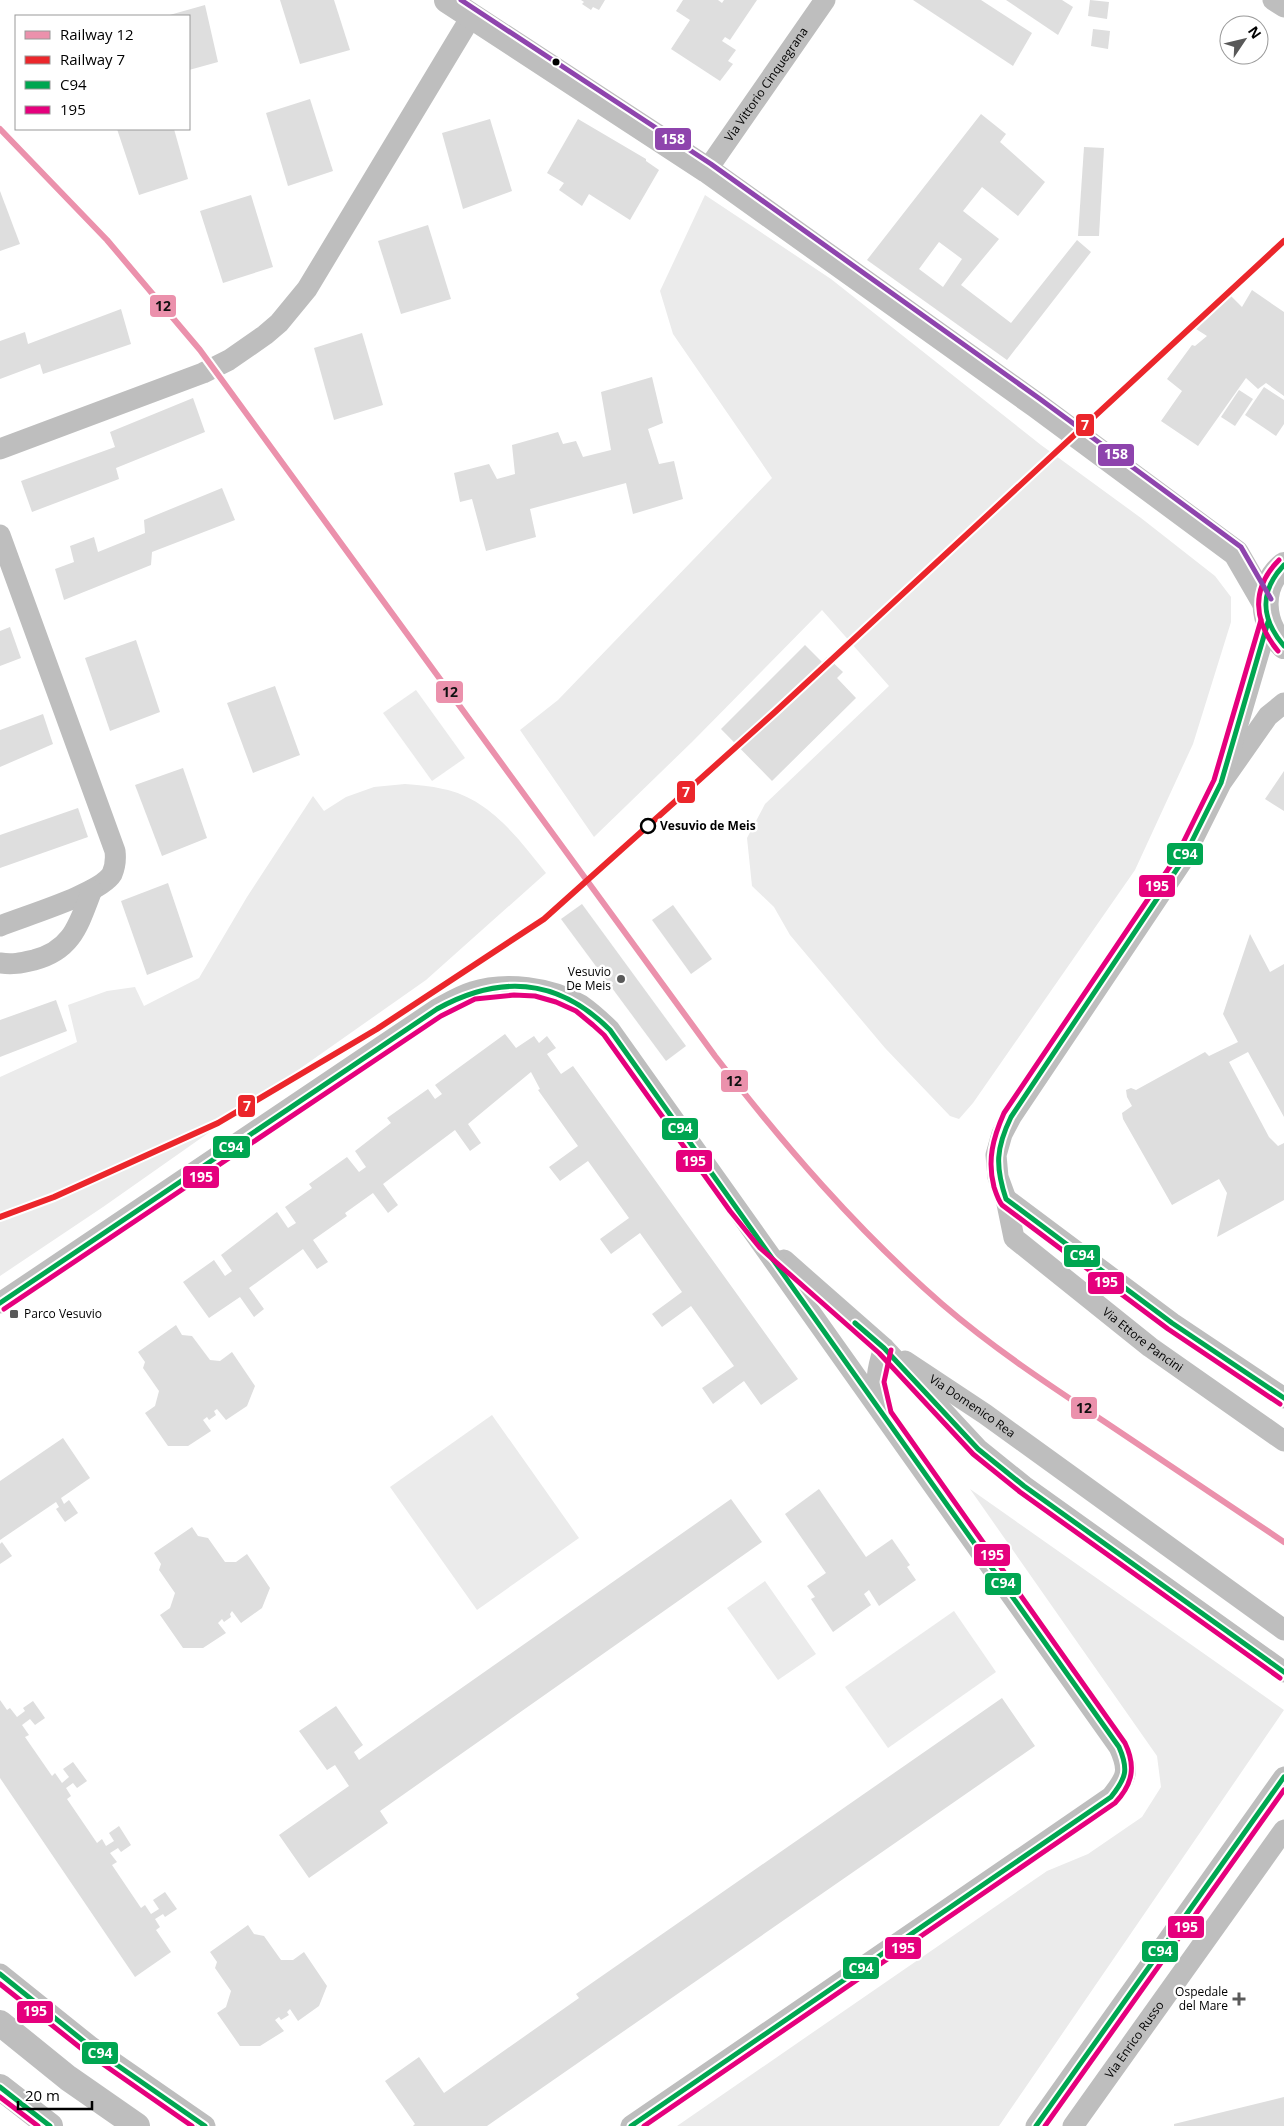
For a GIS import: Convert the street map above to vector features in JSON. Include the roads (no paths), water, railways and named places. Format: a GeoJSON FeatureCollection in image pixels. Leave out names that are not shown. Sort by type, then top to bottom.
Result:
{"type":"FeatureCollection","features":[{"type":"Feature","properties":{"kind":"street"},"geometry":{"type":"LineString","coordinates":[[447,0],[707,170],[1036,405],[1236,553],[1267,559],[1284,558]]}},
{"type":"Feature","properties":{"kind":"street","name":"Via Vittorio Cinquegrana"},"geometry":{"type":"LineString","coordinates":[[707,170],[825,0]]}},
{"type":"Feature","properties":{"kind":"street"},"geometry":{"type":"LineString","coordinates":[[1273,0],[1284,7]]}},
{"type":"Feature","properties":{"kind":"street"},"geometry":{"type":"LineString","coordinates":[[0,449],[203,373],[250,347],[279,324],[307,289],[471,16]]}},
{"type":"Feature","properties":{"kind":"street"},"geometry":{"type":"LineString","coordinates":[[0,536],[116,858],[112,874],[92,890],[0,926]]}},
{"type":"Feature","properties":{"kind":"street"},"geometry":{"type":"LineString","coordinates":[[1236,553],[1267,612],[1272,632],[1284,646]]}},
{"type":"Feature","properties":{"kind":"street"},"geometry":{"type":"LineString","coordinates":[[1221,782],[1267,612],[1270,584],[1284,566]]}},
{"type":"Feature","properties":{"kind":"street"},"geometry":{"type":"LineString","coordinates":[[1221,782],[1268,716],[1284,702]]}},
{"type":"Feature","properties":{"kind":"street","name":"Via Ettore Pancini"},"geometry":{"type":"LineString","coordinates":[[1221,782],[1177,870],[1011,1117],[1002,1134],[996,1155],[998,1177],[1006,1199],[1014,1238],[1150,1347],[1284,1441]]}},
{"type":"Feature","properties":{"kind":"street"},"geometry":{"type":"LineString","coordinates":[[0,963],[14,965],[41,958],[58,950],[70,939],[92,890]]}},
{"type":"Feature","properties":{"kind":"street"},"geometry":{"type":"LineString","coordinates":[[0,1303],[437,1009],[473,992],[493,988],[528,988],[559,995],[580,1005],[598,1018],[610,1030],[1119,1747],[1126,1760],[1127,1772],[1122,1784],[1111,1797],[631,2126]]}},
{"type":"Feature","properties":{"kind":"street"},"geometry":{"type":"LineString","coordinates":[[1006,1199],[1172,1323],[1284,1398]]}},
{"type":"Feature","properties":{"kind":"street"},"geometry":{"type":"LineString","coordinates":[[736,1208],[766,1242],[795,1270],[884,1348],[876,1379],[876,1392],[884,1416]]}},
{"type":"Feature","properties":{"kind":"street","name":"Via Domenico Rea"},"geometry":{"type":"LineString","coordinates":[[884,1348],[985,1414],[1284,1630]]}},
{"type":"Feature","properties":{"kind":"street","name":"Via Domenico Rea"},"geometry":{"type":"LineString","coordinates":[[884,1348],[965,1436],[994,1462],[1024,1486],[1284,1672]]}},
{"type":"Feature","properties":{"kind":"street"},"geometry":{"type":"LineString","coordinates":[[1036,2126],[1284,1777]]}},
{"type":"Feature","properties":{"kind":"street","name":"Via Enrico Russo"},"geometry":{"type":"LineString","coordinates":[[1072,2126],[1284,1830]]}},
{"type":"Feature","properties":{"kind":"street"},"geometry":{"type":"LineString","coordinates":[[0,1974],[91,2047],[204,2126]]}},
{"type":"Feature","properties":{"kind":"street"},"geometry":{"type":"LineString","coordinates":[[0,2023],[68,2078],[137,2126]]}},
{"type":"Feature","properties":{"kind":"street"},"geometry":{"type":"LineString","coordinates":[[0,2087],[50,2126]]}},
{"type":"Feature","properties":{"kind":"rail line","name":"12"},"geometry":{"type":"LineString","coordinates":[[0,129],[107,240],[200,350],[715,1056],[823,1186],[880,1247],[942,1304],[981,1336],[1042,1380],[1284,1542]]}},
{"type":"Feature","properties":{"kind":"rail line","name":"7"},"geometry":{"type":"LineString","coordinates":[[0,1217],[54,1197],[218,1123],[377,1029],[544,919],[775,712],[1284,241]]}},
{"type":"Feature","properties":{"kind":"place","name":"Vesuvio de Meis"},"geometry":{"type":"Point","coordinates":[648,826]}},
{"type":"Feature","properties":{"kind":"place","name":"Vesuvio De Meis"},"geometry":{"type":"Point","coordinates":[621,979]}},
{"type":"Feature","properties":{"kind":"place","name":"Parco Vesuvio"},"geometry":{"type":"Point","coordinates":[14,1314]}},
{"type":"Feature","properties":{"kind":"place","name":"Ospedale del Mare"},"geometry":{"type":"Point","coordinates":[1239,1999]}}]}
